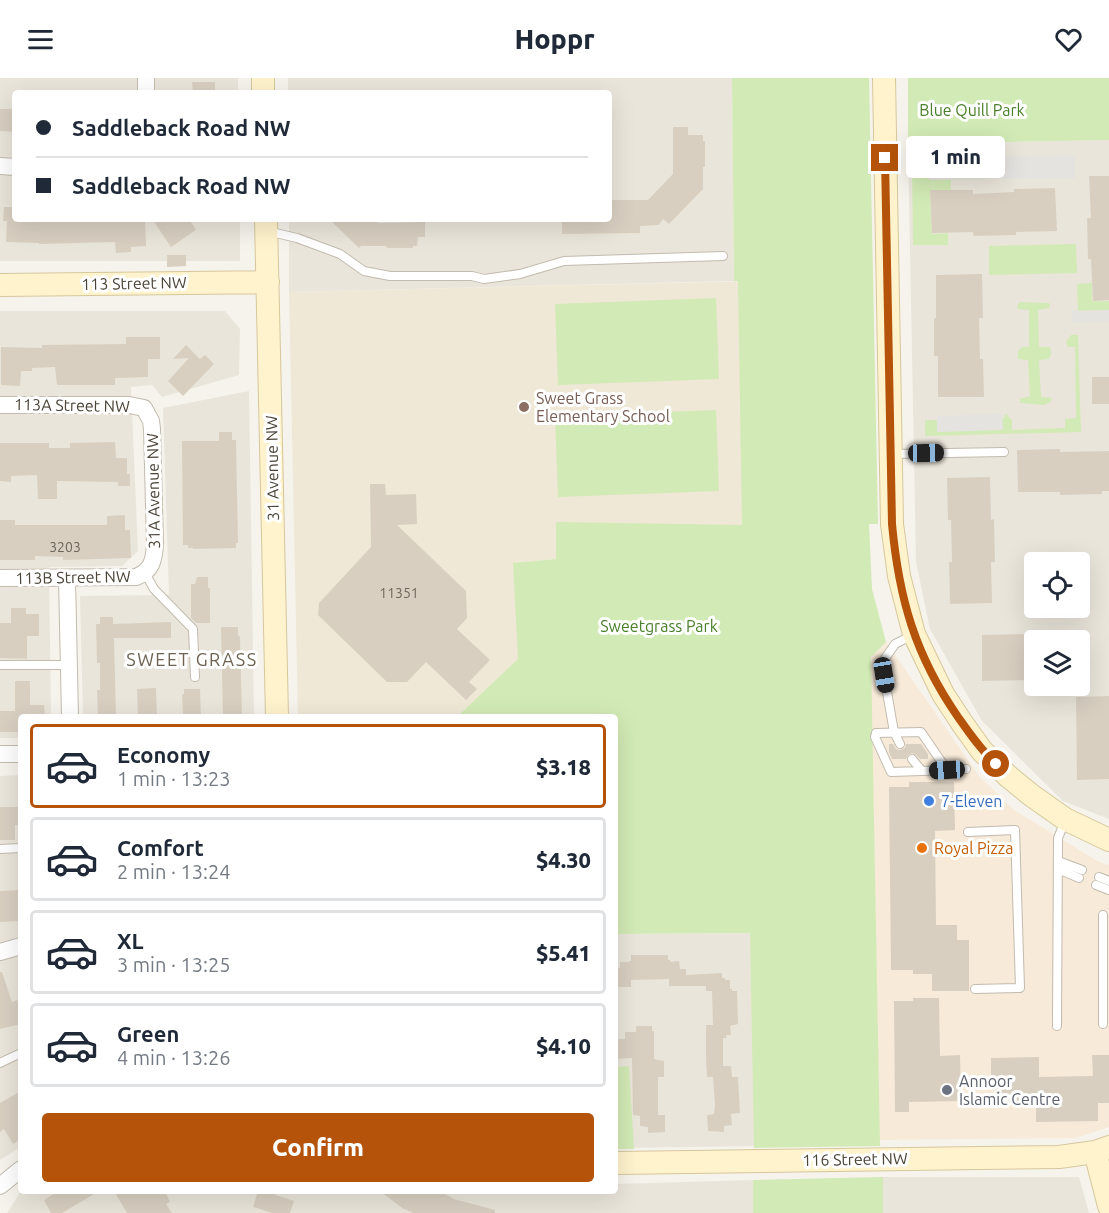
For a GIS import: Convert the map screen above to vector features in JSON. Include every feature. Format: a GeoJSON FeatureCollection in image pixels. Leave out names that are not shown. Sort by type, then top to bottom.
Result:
{"type":"FeatureCollection","features":[{"type":"Feature","properties":{"kind":"street"},"geometry":{"type":"LineString","coordinates":[[884,78],[892,524],[894,551],[905,604],[914,634],[943,694],[982,751],[1024,789],[1065,819],[1109,840]]}},
{"type":"Feature","properties":{"kind":"street","name":"31 Avenue NW"},"geometry":{"type":"LineString","coordinates":[[266,225],[277,714]]}},
{"type":"Feature","properties":{"kind":"street","name":"113 Street NW"},"geometry":{"type":"LineString","coordinates":[[0,285],[268,282]]}},
{"type":"Feature","properties":{"kind":"street","name":"113A Street NW"},"geometry":{"type":"LineString","coordinates":[[0,405],[129,405],[144,408]]}},
{"type":"Feature","properties":{"kind":"street","name":"31A Avenue NW"},"geometry":{"type":"LineString","coordinates":[[144,408],[151,421],[152,429],[155,544],[153,559],[145,573]]}},
{"type":"Feature","properties":{"kind":"street","name":"113B Street NW"},"geometry":{"type":"LineString","coordinates":[[0,578],[130,578],[145,573]]}},
{"type":"Feature","properties":{"kind":"street"},"geometry":{"type":"LineString","coordinates":[[67,578],[70,714]]}},
{"type":"Feature","properties":{"kind":"street"},"geometry":{"type":"LineString","coordinates":[[0,754],[18,754]]}},
{"type":"Feature","properties":{"kind":"street"},"geometry":{"type":"LineString","coordinates":[[0,952],[18,947]]}},
{"type":"Feature","properties":{"kind":"street"},"geometry":{"type":"LineString","coordinates":[[1102,1149],[1109,1206]]}},
{"type":"Feature","properties":{"kind":"street","name":"116 Street NW"},"geometry":{"type":"LineString","coordinates":[[618,1162],[1052,1157],[1102,1149]]}},
{"type":"Feature","properties":{"kind":"street"},"geometry":{"type":"LineString","coordinates":[[0,1186],[18,1172]]}},
{"type":"Feature","properties":{"kind":"lane"},"geometry":{"type":"LineString","coordinates":[[266,225],[340,254],[364,271],[390,276],[472,276],[484,279],[520,274],[564,261],[723,256]]}},
{"type":"Feature","properties":{"kind":"lane"},"geometry":{"type":"LineString","coordinates":[[891,454],[1004,452]]}},
{"type":"Feature","properties":{"kind":"lane"},"geometry":{"type":"LineString","coordinates":[[145,573],[154,589],[194,629],[195,677]]}},
{"type":"Feature","properties":{"kind":"lane"},"geometry":{"type":"LineString","coordinates":[[900,744],[894,732],[884,675],[884,660],[895,644],[914,634]]}},
{"type":"Feature","properties":{"kind":"lane"},"geometry":{"type":"LineString","coordinates":[[0,665],[69,665]]}},
{"type":"Feature","properties":{"kind":"lane"},"geometry":{"type":"LineString","coordinates":[[947,770],[921,732],[876,733],[875,737],[891,772],[922,771],[947,770],[966,769]]}},
{"type":"Feature","properties":{"kind":"lane"},"geometry":{"type":"LineString","coordinates":[[912,759],[922,771]]}},
{"type":"Feature","properties":{"kind":"lane"},"geometry":{"type":"LineString","coordinates":[[1057,1026],[1058,838],[1065,819]]}},
{"type":"Feature","properties":{"kind":"lane"},"geometry":{"type":"LineString","coordinates":[[968,832],[1015,830],[1020,988],[975,989]]}},
{"type":"Feature","properties":{"kind":"lane"},"geometry":{"type":"LineString","coordinates":[[0,849],[18,848]]}},
{"type":"Feature","properties":{"kind":"lane"},"geometry":{"type":"LineString","coordinates":[[1058,865],[1081,874]]}},
{"type":"Feature","properties":{"kind":"lane"},"geometry":{"type":"LineString","coordinates":[[1109,880],[1098,881],[1109,890]]}},
{"type":"Feature","properties":{"kind":"lane"},"geometry":{"type":"LineString","coordinates":[[1103,915],[1103,1024]]}},
{"type":"Feature","properties":{"kind":"lane"},"geometry":{"type":"LineString","coordinates":[[0,1063],[18,1054]]}},
{"type":"Feature","properties":{"kind":"shaded area"},"geometry":{"type":"Polygon","coordinates":[[[0,78],[238,78],[238,90],[12,90],[12,222],[240,222],[240,261],[0,261],[0,78]]]}},
{"type":"Feature","properties":{"kind":"shaded area"},"geometry":{"type":"Polygon","coordinates":[[[288,78],[732,78],[734,281],[289,292],[289,222],[612,222],[612,90],[288,90],[288,78]]]}},
{"type":"Feature","properties":{"kind":"shaded area"},"geometry":{"type":"Polygon","coordinates":[[[1109,140],[1109,819],[1063,801],[982,721],[930,629],[916,562],[908,144],[1109,140]]]}},
{"type":"Feature","properties":{"kind":"shaded area"},"geometry":{"type":"Polygon","coordinates":[[[1075,156],[1075,178],[929,180],[929,157],[1075,156]]]}},
{"type":"Feature","properties":{"kind":"shaded area","name":"Sweet Grass Elementary School"},"geometry":{"type":"Polygon","coordinates":[[[754,281],[760,526],[556,559],[514,563],[519,659],[460,714],[298,714],[289,292],[754,281]]]}},
{"type":"Feature","properties":{"kind":"shaded area"},"geometry":{"type":"Polygon","coordinates":[[[1109,310],[1109,321],[1072,322],[1072,311],[1109,310]]]}},
{"type":"Feature","properties":{"kind":"shaded area"},"geometry":{"type":"Polygon","coordinates":[[[0,311],[225,311],[240,329],[239,375],[162,397],[152,385],[131,387],[138,551],[122,566],[49,567],[51,714],[18,714],[18,738],[0,738],[0,311]]]}},
{"type":"Feature","properties":{"kind":"shaded area"},"geometry":{"type":"Polygon","coordinates":[[[249,391],[254,714],[83,714],[80,596],[169,595],[163,408],[249,391]]]}},
{"type":"Feature","properties":{"kind":"shaded area"},"geometry":{"type":"Polygon","coordinates":[[[1002,414],[1003,430],[937,432],[937,416],[1002,414]]]}},
{"type":"Feature","properties":{"kind":"shaded area"},"geometry":{"type":"Polygon","coordinates":[[[886,642],[979,776],[1014,810],[1099,862],[1109,865],[1109,1127],[1076,1138],[874,1140],[865,662],[886,642]]]}},
{"type":"Feature","properties":{"kind":"shaded area"},"geometry":{"type":"Polygon","coordinates":[[[18,775],[18,1149],[0,1160],[0,776],[18,775]]]}},
{"type":"Feature","properties":{"kind":"shaded area"},"geometry":{"type":"Polygon","coordinates":[[[765,933],[771,1146],[618,1148],[618,934],[765,933]]]}},
{"type":"Feature","properties":{"kind":"shaded area"},"geometry":{"type":"Polygon","coordinates":[[[883,1177],[1079,1177],[1089,1213],[883,1213],[883,1177]]]}},
{"type":"Feature","properties":{"kind":"shaded area"},"geometry":{"type":"Polygon","coordinates":[[[753,1180],[753,1213],[7,1213],[19,1194],[618,1194],[618,1184],[753,1180]]]}},
{"type":"Feature","properties":{"kind":"green space","name":"Sweetgrass Park"},"geometry":{"type":"Polygon","coordinates":[[[732,78],[869,78],[878,524],[869,524],[872,589],[886,642],[871,657],[880,1146],[754,1148],[750,933],[618,934],[618,714],[460,714],[518,659],[513,563],[556,559],[556,522],[742,525],[738,281],[734,281],[732,78]]]}},
{"type":"Feature","properties":{"kind":"green space","name":"Blue Quill Park"},"geometry":{"type":"Polygon","coordinates":[[[908,78],[1109,78],[1109,140],[908,144],[908,78]]]}},
{"type":"Feature","properties":{"kind":"green space"},"geometry":{"type":"Polygon","coordinates":[[[912,168],[930,168],[930,180],[951,179],[951,190],[930,191],[932,234],[948,233],[948,245],[913,245],[912,168]]]}},
{"type":"Feature","properties":{"kind":"green space"},"geometry":{"type":"Polygon","coordinates":[[[1076,244],[1077,273],[989,275],[989,246],[1076,244]]]}},
{"type":"Feature","properties":{"kind":"green space"},"geometry":{"type":"Polygon","coordinates":[[[1092,283],[1092,301],[1109,301],[1109,310],[1078,311],[1077,284],[1092,283]]]}},
{"type":"Feature","properties":{"kind":"green space"},"geometry":{"type":"Polygon","coordinates":[[[716,298],[719,379],[558,385],[555,304],[716,298]]]}},
{"type":"Feature","properties":{"kind":"green space"},"geometry":{"type":"Polygon","coordinates":[[[1020,302],[1049,303],[1050,306],[1038,310],[1039,347],[1050,347],[1051,354],[1049,359],[1039,360],[1041,397],[1052,398],[1044,405],[1020,403],[1020,399],[1030,396],[1028,360],[1018,359],[1018,351],[1022,347],[1029,347],[1029,310],[1018,309],[1020,302]]]}},
{"type":"Feature","properties":{"kind":"green space"},"geometry":{"type":"Polygon","coordinates":[[[1071,335],[1078,335],[1081,432],[925,436],[925,420],[937,421],[937,432],[1002,420],[1006,414],[1012,420],[1012,430],[1065,428],[1065,419],[1076,418],[1075,347],[1068,347],[1066,342],[1071,335]]]}},
{"type":"Feature","properties":{"kind":"green space"},"geometry":{"type":"Polygon","coordinates":[[[716,410],[719,491],[558,497],[555,416],[716,410]]]}},
{"type":"Feature","properties":{"kind":"green space"},"geometry":{"type":"Polygon","coordinates":[[[629,1066],[634,1149],[618,1149],[618,1067],[629,1066]]]}},
{"type":"Feature","properties":{"kind":"green space"},"geometry":{"type":"Polygon","coordinates":[[[883,1177],[883,1213],[753,1213],[753,1180],[883,1177]]]}},
{"type":"Feature","properties":{"kind":"building"},"geometry":{"type":"Polygon","coordinates":[[[192,82],[215,82],[215,90],[193,90],[192,82]]]}},
{"type":"Feature","properties":{"kind":"building"},"geometry":{"type":"Polygon","coordinates":[[[0,109],[12,109],[12,132],[0,131],[0,109]]]}},
{"type":"Feature","properties":{"kind":"building"},"geometry":{"type":"Polygon","coordinates":[[[673,127],[688,127],[688,135],[703,135],[703,141],[705,141],[703,189],[669,224],[663,219],[659,225],[640,226],[640,233],[562,234],[562,222],[612,222],[612,200],[648,200],[673,174],[673,127]]]}},
{"type":"Feature","properties":{"kind":"building"},"geometry":{"type":"Polygon","coordinates":[[[1089,176],[1109,176],[1109,300],[1093,301],[1091,259],[1088,259],[1087,218],[1091,218],[1089,176]]]}},
{"type":"Feature","properties":{"kind":"building"},"geometry":{"type":"Polygon","coordinates":[[[1055,188],[1057,231],[974,236],[973,232],[932,233],[930,190],[973,190],[973,194],[1014,192],[1014,189],[1055,188]]]}},
{"type":"Feature","properties":{"kind":"building"},"geometry":{"type":"Polygon","coordinates":[[[4,207],[12,207],[12,222],[145,222],[146,246],[131,247],[131,252],[116,253],[115,242],[39,244],[6,242],[7,221],[3,221],[4,207]]]}},
{"type":"Feature","properties":{"kind":"building"},"geometry":{"type":"Polygon","coordinates":[[[154,222],[191,222],[196,230],[171,247],[154,222]]]}},
{"type":"Feature","properties":{"kind":"building"},"geometry":{"type":"Polygon","coordinates":[[[332,222],[425,222],[425,237],[418,237],[417,246],[413,248],[361,246],[359,248],[332,222]]]}},
{"type":"Feature","properties":{"kind":"building"},"geometry":{"type":"Polygon","coordinates":[[[167,255],[186,255],[186,266],[167,267],[167,255]]]}},
{"type":"Feature","properties":{"kind":"building"},"geometry":{"type":"Polygon","coordinates":[[[982,274],[983,318],[979,318],[984,397],[938,397],[938,356],[934,356],[936,275],[982,274]]]}},
{"type":"Feature","properties":{"kind":"building"},"geometry":{"type":"Polygon","coordinates":[[[126,337],[160,337],[160,359],[148,359],[148,377],[115,378],[115,385],[57,385],[55,367],[32,368],[32,371],[21,371],[20,386],[1,385],[1,347],[42,348],[42,345],[126,344],[126,337]]]}},
{"type":"Feature","properties":{"kind":"building"},"geometry":{"type":"Polygon","coordinates":[[[186,345],[200,359],[205,355],[214,364],[183,396],[168,381],[189,358],[173,359],[186,345]]]}},
{"type":"Feature","properties":{"kind":"building"},"geometry":{"type":"Polygon","coordinates":[[[1092,377],[1109,377],[1109,404],[1092,404],[1092,377]]]}},
{"type":"Feature","properties":{"kind":"building"},"geometry":{"type":"Polygon","coordinates":[[[219,432],[232,432],[232,440],[236,440],[238,543],[236,543],[236,548],[188,548],[188,545],[183,545],[182,441],[219,441],[219,432]]]}},
{"type":"Feature","properties":{"kind":"building"},"geometry":{"type":"Polygon","coordinates":[[[115,442],[116,458],[127,458],[130,486],[118,486],[118,482],[57,481],[57,499],[38,499],[37,475],[11,476],[11,482],[0,481],[0,443],[49,443],[49,448],[70,448],[70,443],[115,442]]]}},
{"type":"Feature","properties":{"kind":"building"},"geometry":{"type":"Polygon","coordinates":[[[1060,449],[1060,452],[1109,451],[1109,491],[1102,491],[1102,494],[1060,495],[1060,492],[1018,492],[1017,450],[1060,449]]]}},
{"type":"Feature","properties":{"kind":"building"},"geometry":{"type":"Polygon","coordinates":[[[990,477],[995,562],[991,562],[992,603],[950,604],[951,520],[948,520],[947,478],[990,477]]]}},
{"type":"Feature","properties":{"kind":"building"},"geometry":{"type":"Polygon","coordinates":[[[370,484],[385,484],[386,495],[416,494],[417,524],[397,525],[466,591],[467,618],[457,629],[490,660],[469,682],[477,689],[466,700],[426,662],[407,682],[387,682],[318,615],[319,603],[371,547],[370,484]]]}},
{"type":"Feature","properties":{"kind":"building"},"geometry":{"type":"Polygon","coordinates":[[[125,515],[125,530],[130,530],[131,558],[63,560],[63,557],[35,556],[35,560],[0,560],[0,520],[15,520],[15,525],[107,525],[107,516],[125,515]]]}},
{"type":"Feature","properties":{"kind":"building"},"geometry":{"type":"Polygon","coordinates":[[[197,577],[208,577],[210,623],[196,623],[191,618],[191,584],[195,584],[197,577]]]}},
{"type":"Feature","properties":{"kind":"building"},"geometry":{"type":"Polygon","coordinates":[[[11,608],[26,608],[26,614],[39,614],[39,636],[27,636],[27,659],[0,658],[0,623],[11,623],[11,608]]]}},
{"type":"Feature","properties":{"kind":"building"},"geometry":{"type":"Polygon","coordinates":[[[100,617],[113,617],[113,624],[171,622],[171,638],[114,638],[116,714],[98,714],[97,690],[100,690],[100,663],[97,663],[96,624],[100,624],[100,617]]]}},
{"type":"Feature","properties":{"kind":"building"},"geometry":{"type":"Polygon","coordinates":[[[221,627],[238,627],[242,714],[223,714],[221,627]]]}},
{"type":"Feature","properties":{"kind":"building"},"geometry":{"type":"Polygon","coordinates":[[[1024,634],[1024,680],[982,681],[982,635],[1024,634]]]}},
{"type":"Feature","properties":{"kind":"building"},"geometry":{"type":"Polygon","coordinates":[[[15,681],[30,681],[30,705],[44,705],[45,714],[18,714],[18,732],[0,732],[0,711],[15,711],[15,681]]]}},
{"type":"Feature","properties":{"kind":"building"},"geometry":{"type":"Polygon","coordinates":[[[156,688],[157,714],[138,714],[137,689],[156,688]]]}},
{"type":"Feature","properties":{"kind":"building"},"geometry":{"type":"Polygon","coordinates":[[[184,689],[200,689],[201,714],[183,714],[182,694],[184,694],[184,689]]]}},
{"type":"Feature","properties":{"kind":"building"},"geometry":{"type":"Polygon","coordinates":[[[1109,696],[1109,779],[1077,780],[1076,697],[1109,696]]]}},
{"type":"Feature","properties":{"kind":"building","name":"7-Eleven"},"geometry":{"type":"Polygon","coordinates":[[[889,744],[893,744],[896,749],[900,750],[905,748],[906,744],[921,744],[928,754],[928,759],[920,759],[912,753],[906,759],[892,759],[889,744]]]}},
{"type":"Feature","properties":{"kind":"building"},"geometry":{"type":"Polygon","coordinates":[[[909,782],[954,782],[955,830],[935,831],[936,925],[957,925],[957,940],[969,940],[969,991],[932,991],[932,974],[913,974],[913,970],[891,970],[889,787],[909,787],[909,782]]]}},
{"type":"Feature","properties":{"kind":"building"},"geometry":{"type":"Polygon","coordinates":[[[0,807],[18,807],[15,840],[0,840],[0,807]]]}},
{"type":"Feature","properties":{"kind":"building"},"geometry":{"type":"Polygon","coordinates":[[[18,890],[18,921],[0,922],[0,891],[18,890]]]}},
{"type":"Feature","properties":{"kind":"building"},"geometry":{"type":"Polygon","coordinates":[[[631,955],[668,955],[670,962],[679,961],[680,969],[686,969],[686,975],[722,973],[722,978],[730,980],[730,989],[737,991],[738,1024],[730,1026],[731,1035],[723,1038],[723,1066],[731,1066],[732,1077],[738,1077],[740,1113],[731,1114],[732,1125],[724,1126],[724,1132],[708,1131],[707,1115],[714,1114],[715,1104],[713,1077],[707,1077],[706,1059],[706,1025],[713,1025],[712,991],[706,991],[706,986],[669,986],[669,979],[631,980],[631,987],[618,987],[620,962],[631,961],[631,955]]]}},
{"type":"Feature","properties":{"kind":"building"},"geometry":{"type":"Polygon","coordinates":[[[0,972],[2,972],[12,1002],[18,1000],[18,1025],[0,1029],[0,972]]]}},
{"type":"Feature","properties":{"kind":"building"},"geometry":{"type":"Polygon","coordinates":[[[913,998],[939,998],[940,1056],[960,1055],[961,1101],[909,1102],[909,1112],[895,1112],[894,1001],[913,1001],[913,998]]]}},
{"type":"Feature","properties":{"kind":"building"},"geometry":{"type":"Polygon","coordinates":[[[636,1026],[652,1026],[654,1059],[664,1061],[664,1077],[658,1077],[658,1115],[665,1115],[665,1132],[648,1133],[648,1127],[640,1126],[640,1116],[633,1115],[632,1058],[618,1059],[618,1039],[625,1039],[625,1032],[636,1032],[636,1026]]]}},
{"type":"Feature","properties":{"kind":"building"},"geometry":{"type":"Polygon","coordinates":[[[1092,1055],[1109,1055],[1109,1103],[1098,1103],[1098,1121],[1036,1122],[1036,1102],[995,1103],[995,1082],[991,1082],[991,1058],[1039,1057],[1039,1077],[1093,1076],[1092,1055]]]}},
{"type":"Feature","properties":{"kind":"building"},"geometry":{"type":"Polygon","coordinates":[[[18,1093],[18,1141],[13,1144],[4,1129],[0,1132],[0,1103],[18,1093]]]}},
{"type":"Feature","properties":{"kind":"building"},"geometry":{"type":"Polygon","coordinates":[[[53,1194],[94,1194],[62,1213],[51,1213],[44,1200],[53,1194]]]}},
{"type":"Feature","properties":{"kind":"building"},"geometry":{"type":"Polygon","coordinates":[[[116,1194],[166,1194],[170,1202],[166,1204],[172,1213],[127,1213],[116,1194]]]}},
{"type":"Feature","properties":{"kind":"building"},"geometry":{"type":"Polygon","coordinates":[[[257,1194],[276,1194],[294,1201],[290,1213],[272,1213],[253,1207],[257,1194]]]}},
{"type":"Feature","properties":{"kind":"building"},"geometry":{"type":"Polygon","coordinates":[[[384,1194],[445,1194],[454,1199],[495,1210],[495,1213],[413,1213],[402,1208],[384,1194]]]}},
{"type":"Feature","properties":{"kind":"place","name":"Sweet Grass Elementary School"},"geometry":{"type":"Point","coordinates":[524,407]}},
{"type":"Feature","properties":{"kind":"place","name":"7-Eleven"},"geometry":{"type":"Point","coordinates":[929,801]}},
{"type":"Feature","properties":{"kind":"place","name":"Royal Pizza"},"geometry":{"type":"Point","coordinates":[922,848]}},
{"type":"Feature","properties":{"kind":"place","name":"Annoor Islamic Centre"},"geometry":{"type":"Point","coordinates":[947,1090]}},
{"type":"Feature","properties":{"kind":"district","name":"SWEET GRASS"},"geometry":{"type":"Point","coordinates":[192,659]}},
{"type":"Feature","properties":{"kind":"route"},"geometry":{"type":"LineString","coordinates":[[885,158],[894,551],[905,604],[928,668],[962,723],[982,751],[996,764]]}}]}
